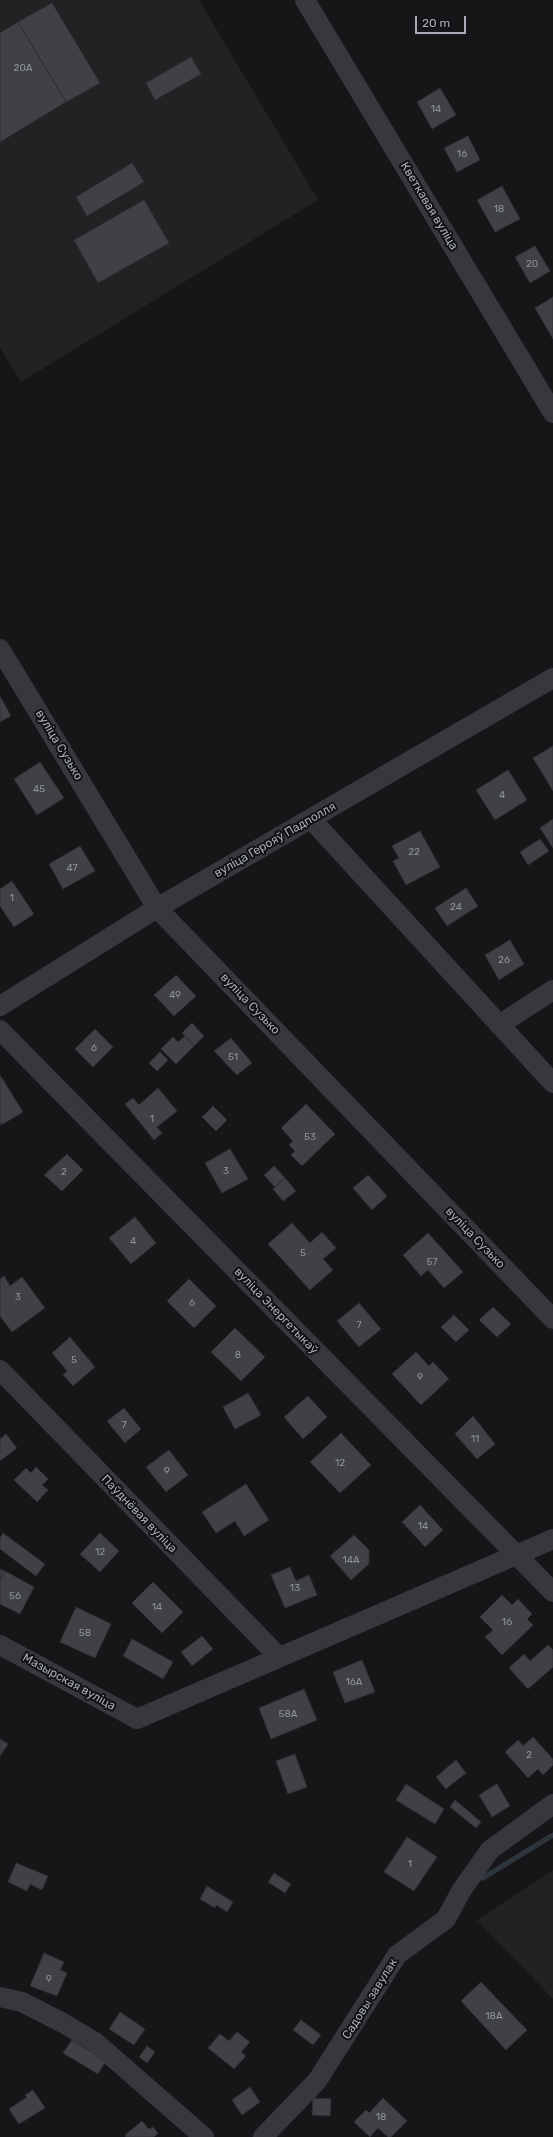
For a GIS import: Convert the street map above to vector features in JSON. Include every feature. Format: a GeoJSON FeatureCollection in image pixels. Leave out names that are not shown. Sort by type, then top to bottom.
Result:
{"type":"FeatureCollection","features":[{"type":"Feature","properties":{"kind":"street","name":"Кветкавая вуліца"},"geometry":{"type":"LineString","coordinates":[[305,0],[553,413]]}},
{"type":"Feature","properties":{"kind":"street","name":"вуліца Сузько"},"geometry":{"type":"LineString","coordinates":[[0,649],[157,908],[553,1319]]}},
{"type":"Feature","properties":{"kind":"street","name":"вуліца Герояў Падполля"},"geometry":{"type":"LineString","coordinates":[[0,1006],[157,908],[553,678]]}},
{"type":"Feature","properties":{"kind":"street"},"geometry":{"type":"LineString","coordinates":[[311,819],[553,1083]]}},
{"type":"Feature","properties":{"kind":"street"},"geometry":{"type":"LineString","coordinates":[[499,1025],[553,990]]}},
{"type":"Feature","properties":{"kind":"street","name":"вуліца Энергетыкаў"},"geometry":{"type":"LineString","coordinates":[[0,1030],[553,1592]]}},
{"type":"Feature","properties":{"kind":"street","name":"Паўднёвая вуліца"},"geometry":{"type":"LineString","coordinates":[[0,1370],[279,1657]]}},
{"type":"Feature","properties":{"kind":"street"},"geometry":{"type":"LineString","coordinates":[[279,1657],[553,1539]]}},
{"type":"Feature","properties":{"kind":"street","name":"Мазырская вуліца"},"geometry":{"type":"LineString","coordinates":[[0,1644],[137,1719],[279,1657]]}},
{"type":"Feature","properties":{"kind":"street","name":"Садовы завулак"},"geometry":{"type":"LineString","coordinates":[[263,2137],[317,2081],[397,1955],[446,1919],[461,1891],[490,1850],[553,1804]]}},
{"type":"Feature","properties":{"kind":"street"},"geometry":{"type":"LineString","coordinates":[[0,1997],[22,2002],[63,2023],[94,2042],[204,2137]]}},
{"type":"Feature","properties":{"kind":"shaded area"},"geometry":{"type":"Polygon","coordinates":[[[0,0],[199,0],[318,200],[21,382],[0,348],[0,0]]]}},
{"type":"Feature","properties":{"kind":"shaded area"},"geometry":{"type":"Polygon","coordinates":[[[553,1870],[553,1999],[477,1920],[553,1870]]]}},
{"type":"Feature","properties":{"kind":"building"},"geometry":{"type":"Polygon","coordinates":[[[52,3],[100,83],[66,102],[18,22],[52,3]]]}},
{"type":"Feature","properties":{"kind":"building"},"geometry":{"type":"Polygon","coordinates":[[[18,22],[66,102],[0,142],[0,33],[18,22]]]}},
{"type":"Feature","properties":{"kind":"building"},"geometry":{"type":"Polygon","coordinates":[[[191,57],[201,74],[155,100],[146,83],[191,57]]]}},
{"type":"Feature","properties":{"kind":"building"},"geometry":{"type":"Polygon","coordinates":[[[440,88],[456,115],[432,129],[417,102],[440,88]]]}},
{"type":"Feature","properties":{"kind":"building"},"geometry":{"type":"Polygon","coordinates":[[[468,136],[480,160],[457,172],[444,148],[468,136]]]}},
{"type":"Feature","properties":{"kind":"building"},"geometry":{"type":"Polygon","coordinates":[[[132,163],[144,182],[87,216],[76,197],[132,163]]]}},
{"type":"Feature","properties":{"kind":"building"},"geometry":{"type":"Polygon","coordinates":[[[502,186],[520,219],[495,232],[477,200],[502,186]]]}},
{"type":"Feature","properties":{"kind":"building"},"geometry":{"type":"Polygon","coordinates":[[[144,200],[169,243],[98,283],[74,240],[144,200]]]}},
{"type":"Feature","properties":{"kind":"building"},"geometry":{"type":"Polygon","coordinates":[[[535,246],[550,271],[530,283],[515,257],[535,246]]]}},
{"type":"Feature","properties":{"kind":"building"},"geometry":{"type":"Polygon","coordinates":[[[553,297],[553,339],[535,308],[553,297]]]}},
{"type":"Feature","properties":{"kind":"building"},"geometry":{"type":"Polygon","coordinates":[[[0,696],[11,716],[0,722],[0,696]]]}},
{"type":"Feature","properties":{"kind":"building"},"geometry":{"type":"Polygon","coordinates":[[[553,746],[553,791],[533,758],[553,746]]]}},
{"type":"Feature","properties":{"kind":"building"},"geometry":{"type":"Polygon","coordinates":[[[40,762],[64,798],[37,815],[14,779],[40,762]]]}},
{"type":"Feature","properties":{"kind":"building"},"geometry":{"type":"Polygon","coordinates":[[[508,770],[527,800],[495,820],[476,790],[508,770]]]}},
{"type":"Feature","properties":{"kind":"building"},"geometry":{"type":"Polygon","coordinates":[[[553,819],[553,848],[540,828],[553,819]]]}},
{"type":"Feature","properties":{"kind":"building"},"geometry":{"type":"Polygon","coordinates":[[[420,831],[440,867],[406,885],[393,861],[399,858],[392,846],[420,831]]]}},
{"type":"Feature","properties":{"kind":"building"},"geometry":{"type":"Polygon","coordinates":[[[540,839],[549,851],[528,865],[520,852],[540,839]]]}},
{"type":"Feature","properties":{"kind":"building"},"geometry":{"type":"Polygon","coordinates":[[[80,846],[95,871],[63,889],[49,864],[80,846]]]}},
{"type":"Feature","properties":{"kind":"building"},"geometry":{"type":"Polygon","coordinates":[[[12,881],[34,914],[14,927],[0,906],[0,889],[12,881]]]}},
{"type":"Feature","properties":{"kind":"building"},"geometry":{"type":"Polygon","coordinates":[[[466,888],[478,906],[447,926],[435,908],[466,888]]]}},
{"type":"Feature","properties":{"kind":"building"},"geometry":{"type":"Polygon","coordinates":[[[510,940],[524,964],[499,980],[485,955],[510,940]]]}},
{"type":"Feature","properties":{"kind":"building"},"geometry":{"type":"Polygon","coordinates":[[[176,975],[196,996],[174,1016],[154,995],[176,975]]]}},
{"type":"Feature","properties":{"kind":"building"},"geometry":{"type":"Polygon","coordinates":[[[192,1023],[204,1036],[194,1046],[182,1033],[192,1023]]]}},
{"type":"Feature","properties":{"kind":"building"},"geometry":{"type":"Polygon","coordinates":[[[95,1029],[113,1047],[93,1067],[75,1049],[95,1029]]]}},
{"type":"Feature","properties":{"kind":"building"},"geometry":{"type":"Polygon","coordinates":[[[185,1036],[194,1046],[176,1064],[161,1049],[173,1037],[178,1042],[185,1036]]]}},
{"type":"Feature","properties":{"kind":"building"},"geometry":{"type":"Polygon","coordinates":[[[231,1038],[252,1063],[237,1075],[214,1051],[231,1038]]]}},
{"type":"Feature","properties":{"kind":"building"},"geometry":{"type":"Polygon","coordinates":[[[160,1052],[168,1060],[157,1071],[149,1063],[160,1052]]]}},
{"type":"Feature","properties":{"kind":"building"},"geometry":{"type":"Polygon","coordinates":[[[0,1075],[23,1112],[1,1125],[0,1122],[0,1075]]]}},
{"type":"Feature","properties":{"kind":"building"},"geometry":{"type":"Polygon","coordinates":[[[158,1088],[177,1111],[157,1127],[162,1133],[154,1140],[125,1104],[133,1098],[139,1105],[158,1088]]]}},
{"type":"Feature","properties":{"kind":"building"},"geometry":{"type":"Polygon","coordinates":[[[306,1104],[335,1134],[302,1166],[291,1155],[295,1151],[289,1145],[293,1141],[281,1128],[306,1104]]]}},
{"type":"Feature","properties":{"kind":"building"},"geometry":{"type":"Polygon","coordinates":[[[213,1106],[227,1120],[216,1131],[202,1117],[213,1106]]]}},
{"type":"Feature","properties":{"kind":"building"},"geometry":{"type":"Polygon","coordinates":[[[230,1149],[248,1179],[222,1193],[205,1163],[230,1149]]]}},
{"type":"Feature","properties":{"kind":"building"},"geometry":{"type":"Polygon","coordinates":[[[67,1154],[83,1170],[62,1191],[44,1175],[67,1154]]]}},
{"type":"Feature","properties":{"kind":"building"},"geometry":{"type":"Polygon","coordinates":[[[274,1166],[285,1178],[275,1187],[264,1175],[274,1166]]]}},
{"type":"Feature","properties":{"kind":"building"},"geometry":{"type":"Polygon","coordinates":[[[368,1175],[387,1196],[372,1210],[353,1188],[368,1175]]]}},
{"type":"Feature","properties":{"kind":"building"},"geometry":{"type":"Polygon","coordinates":[[[285,1178],[296,1191],[283,1201],[273,1189],[285,1178]]]}},
{"type":"Feature","properties":{"kind":"building"},"geometry":{"type":"Polygon","coordinates":[[[135,1217],[156,1243],[131,1264],[109,1238],[135,1217]]]}},
{"type":"Feature","properties":{"kind":"building"},"geometry":{"type":"Polygon","coordinates":[[[292,1223],[310,1243],[322,1232],[336,1248],[323,1259],[333,1270],[310,1290],[268,1244],[292,1223]]]}},
{"type":"Feature","properties":{"kind":"building"},"geometry":{"type":"Polygon","coordinates":[[[428,1233],[463,1272],[444,1288],[428,1270],[421,1276],[403,1255],[428,1233]]]}},
{"type":"Feature","properties":{"kind":"building"},"geometry":{"type":"Polygon","coordinates":[[[4,1276],[10,1286],[22,1277],[45,1308],[12,1332],[0,1316],[0,1279],[4,1276]]]}},
{"type":"Feature","properties":{"kind":"building"},"geometry":{"type":"Polygon","coordinates":[[[189,1279],[216,1306],[194,1328],[167,1301],[189,1279]]]}},
{"type":"Feature","properties":{"kind":"building"},"geometry":{"type":"Polygon","coordinates":[[[359,1303],[381,1329],[359,1347],[337,1321],[359,1303]]]}},
{"type":"Feature","properties":{"kind":"building"},"geometry":{"type":"Polygon","coordinates":[[[493,1307],[511,1324],[497,1337],[479,1320],[493,1307]]]}},
{"type":"Feature","properties":{"kind":"building"},"geometry":{"type":"Polygon","coordinates":[[[454,1315],[469,1330],[456,1342],[441,1327],[454,1315]]]}},
{"type":"Feature","properties":{"kind":"building"},"geometry":{"type":"Polygon","coordinates":[[[235,1328],[265,1357],[241,1381],[211,1352],[235,1328]]]}},
{"type":"Feature","properties":{"kind":"building"},"geometry":{"type":"Polygon","coordinates":[[[70,1337],[95,1367],[73,1386],[63,1375],[67,1371],[52,1353],[70,1337]]]}},
{"type":"Feature","properties":{"kind":"building"},"geometry":{"type":"Polygon","coordinates":[[[416,1352],[429,1366],[433,1362],[449,1379],[421,1405],[392,1374],[416,1352]]]}},
{"type":"Feature","properties":{"kind":"building"},"geometry":{"type":"Polygon","coordinates":[[[248,1393],[261,1415],[235,1429],[223,1407],[248,1393]]]}},
{"type":"Feature","properties":{"kind":"building"},"geometry":{"type":"Polygon","coordinates":[[[308,1396],[327,1417],[303,1439],[284,1417],[308,1396]]]}},
{"type":"Feature","properties":{"kind":"building"},"geometry":{"type":"Polygon","coordinates":[[[124,1408],[141,1429],[125,1443],[107,1421],[124,1408]]]}},
{"type":"Feature","properties":{"kind":"building"},"geometry":{"type":"Polygon","coordinates":[[[473,1416],[495,1444],[477,1459],[455,1434],[473,1416]]]}},
{"type":"Feature","properties":{"kind":"building"},"geometry":{"type":"Polygon","coordinates":[[[341,1433],[371,1465],[340,1493],[310,1462],[341,1433]]]}},
{"type":"Feature","properties":{"kind":"building"},"geometry":{"type":"Polygon","coordinates":[[[6,1434],[17,1448],[0,1461],[0,1439],[6,1434]]]}},
{"type":"Feature","properties":{"kind":"building"},"geometry":{"type":"Polygon","coordinates":[[[169,1450],[188,1475],[166,1492],[146,1467],[169,1450]]]}},
{"type":"Feature","properties":{"kind":"building"},"geometry":{"type":"Polygon","coordinates":[[[36,1467],[48,1479],[42,1485],[48,1490],[37,1502],[14,1480],[26,1468],[31,1473],[36,1467]]]}},
{"type":"Feature","properties":{"kind":"building"},"geometry":{"type":"Polygon","coordinates":[[[246,1484],[269,1520],[244,1536],[235,1521],[216,1533],[202,1512],[246,1484]]]}},
{"type":"Feature","properties":{"kind":"building"},"geometry":{"type":"Polygon","coordinates":[[[420,1505],[443,1530],[425,1547],[402,1522],[420,1505]]]}},
{"type":"Feature","properties":{"kind":"building"},"geometry":{"type":"Polygon","coordinates":[[[3,1533],[45,1564],[36,1576],[0,1549],[0,1538],[3,1533]]]}},
{"type":"Feature","properties":{"kind":"building"},"geometry":{"type":"Polygon","coordinates":[[[100,1533],[119,1551],[100,1572],[80,1554],[100,1533]]]}},
{"type":"Feature","properties":{"kind":"building"},"geometry":{"type":"Polygon","coordinates":[[[354,1535],[369,1550],[369,1564],[351,1580],[330,1556],[354,1535]]]}},
{"type":"Feature","properties":{"kind":"building"},"geometry":{"type":"Polygon","coordinates":[[[290,1567],[296,1581],[309,1575],[317,1595],[285,1608],[271,1575],[290,1567]]]}},
{"type":"Feature","properties":{"kind":"building"},"geometry":{"type":"Polygon","coordinates":[[[0,1569],[5,1571],[0,1580],[0,1569]]]}},
{"type":"Feature","properties":{"kind":"building"},"geometry":{"type":"Polygon","coordinates":[[[5,1571],[34,1587],[20,1614],[0,1604],[0,1580],[5,1571]]]}},
{"type":"Feature","properties":{"kind":"building"},"geometry":{"type":"Polygon","coordinates":[[[153,1582],[183,1612],[162,1633],[132,1603],[153,1582]]]}},
{"type":"Feature","properties":{"kind":"building"},"geometry":{"type":"Polygon","coordinates":[[[502,1595],[512,1605],[518,1599],[532,1614],[527,1619],[533,1625],[502,1655],[485,1637],[493,1630],[480,1617],[502,1595]]]}},
{"type":"Feature","properties":{"kind":"building"},"geometry":{"type":"Polygon","coordinates":[[[76,1607],[111,1624],[95,1658],[60,1642],[76,1607]]]}},
{"type":"Feature","properties":{"kind":"building"},"geometry":{"type":"Polygon","coordinates":[[[202,1636],[213,1649],[192,1666],[181,1652],[202,1636]]]}},
{"type":"Feature","properties":{"kind":"building"},"geometry":{"type":"Polygon","coordinates":[[[132,1639],[173,1662],[163,1679],[123,1656],[132,1639]]]}},
{"type":"Feature","properties":{"kind":"building"},"geometry":{"type":"Polygon","coordinates":[[[548,1645],[553,1650],[553,1667],[528,1689],[509,1668],[524,1654],[530,1661],[548,1645]]]}},
{"type":"Feature","properties":{"kind":"building"},"geometry":{"type":"Polygon","coordinates":[[[362,1660],[375,1692],[345,1703],[333,1672],[362,1660]]]}},
{"type":"Feature","properties":{"kind":"building"},"geometry":{"type":"Polygon","coordinates":[[[304,1689],[317,1720],[271,1739],[259,1708],[304,1689]]]}},
{"type":"Feature","properties":{"kind":"building"},"geometry":{"type":"Polygon","coordinates":[[[533,1737],[553,1759],[553,1765],[543,1775],[538,1769],[528,1778],[505,1752],[518,1740],[523,1746],[533,1737]]]}},
{"type":"Feature","properties":{"kind":"building"},"geometry":{"type":"Polygon","coordinates":[[[0,1739],[8,1744],[0,1756],[0,1739]]]}},
{"type":"Feature","properties":{"kind":"building"},"geometry":{"type":"Polygon","coordinates":[[[295,1754],[307,1787],[288,1794],[276,1761],[295,1754]]]}},
{"type":"Feature","properties":{"kind":"building"},"geometry":{"type":"Polygon","coordinates":[[[456,1760],[466,1773],[446,1789],[436,1777],[456,1760]]]}},
{"type":"Feature","properties":{"kind":"building"},"geometry":{"type":"Polygon","coordinates":[[[406,1784],[444,1809],[435,1824],[396,1800],[406,1784]]]}},
{"type":"Feature","properties":{"kind":"building"},"geometry":{"type":"Polygon","coordinates":[[[497,1784],[510,1806],[492,1817],[479,1795],[497,1784]]]}},
{"type":"Feature","properties":{"kind":"building"},"geometry":{"type":"Polygon","coordinates":[[[455,1800],[481,1822],[476,1828],[450,1807],[455,1800]]]}},
{"type":"Feature","properties":{"kind":"building"},"geometry":{"type":"Polygon","coordinates":[[[407,1837],[437,1857],[414,1891],[384,1872],[407,1837]]]}},
{"type":"Feature","properties":{"kind":"building"},"geometry":{"type":"Polygon","coordinates":[[[16,1863],[48,1876],[42,1890],[30,1884],[27,1891],[8,1882],[16,1863]]]}},
{"type":"Feature","properties":{"kind":"building"},"geometry":{"type":"Polygon","coordinates":[[[274,1873],[291,1884],[285,1893],[268,1882],[274,1873]]]}},
{"type":"Feature","properties":{"kind":"building"},"geometry":{"type":"Polygon","coordinates":[[[207,1886],[233,1902],[227,1912],[216,1905],[215,1908],[200,1899],[207,1886]]]}},
{"type":"Feature","properties":{"kind":"building"},"geometry":{"type":"Polygon","coordinates":[[[44,1953],[64,1962],[60,1970],[67,1973],[57,1996],[30,1986],[44,1953]]]}},
{"type":"Feature","properties":{"kind":"building"},"geometry":{"type":"Polygon","coordinates":[[[481,1982],[527,2030],[506,2050],[461,2001],[481,1982]]]}},
{"type":"Feature","properties":{"kind":"building"},"geometry":{"type":"Polygon","coordinates":[[[120,2012],[145,2029],[134,2045],[109,2029],[120,2012]]]}},
{"type":"Feature","properties":{"kind":"building"},"geometry":{"type":"Polygon","coordinates":[[[301,2020],[321,2035],[313,2045],[293,2030],[301,2020]]]}},
{"type":"Feature","properties":{"kind":"building"},"geometry":{"type":"Polygon","coordinates":[[[237,2032],[250,2042],[241,2052],[246,2056],[234,2069],[208,2048],[220,2034],[229,2041],[237,2032]]]}},
{"type":"Feature","properties":{"kind":"building"},"geometry":{"type":"Polygon","coordinates":[[[72,2040],[106,2061],[98,2074],[63,2053],[72,2040]]]}},
{"type":"Feature","properties":{"kind":"building"},"geometry":{"type":"Polygon","coordinates":[[[147,2046],[155,2052],[147,2063],[139,2057],[147,2046]]]}},
{"type":"Feature","properties":{"kind":"building"},"geometry":{"type":"Polygon","coordinates":[[[250,2087],[260,2102],[242,2115],[232,2100],[250,2087]]]}},
{"type":"Feature","properties":{"kind":"building"},"geometry":{"type":"Polygon","coordinates":[[[33,2090],[45,2108],[19,2124],[9,2109],[27,2097],[25,2095],[33,2090]]]}},
{"type":"Feature","properties":{"kind":"building"},"geometry":{"type":"Polygon","coordinates":[[[313,2098],[331,2099],[330,2116],[312,2115],[313,2098]]]}},
{"type":"Feature","properties":{"kind":"building"},"geometry":{"type":"Polygon","coordinates":[[[383,2098],[407,2121],[391,2137],[388,2137],[378,2128],[370,2137],[354,2122],[366,2110],[369,2113],[383,2098]]]}},
{"type":"Feature","properties":{"kind":"building"},"geometry":{"type":"Polygon","coordinates":[[[142,2121],[149,2129],[153,2127],[158,2133],[154,2137],[126,2137],[125,2135],[142,2121]]]}},
{"type":"Feature","properties":{"kind":"waterway"},"geometry":{"type":"LineString","coordinates":[[483,1878],[553,1835]]}}]}
